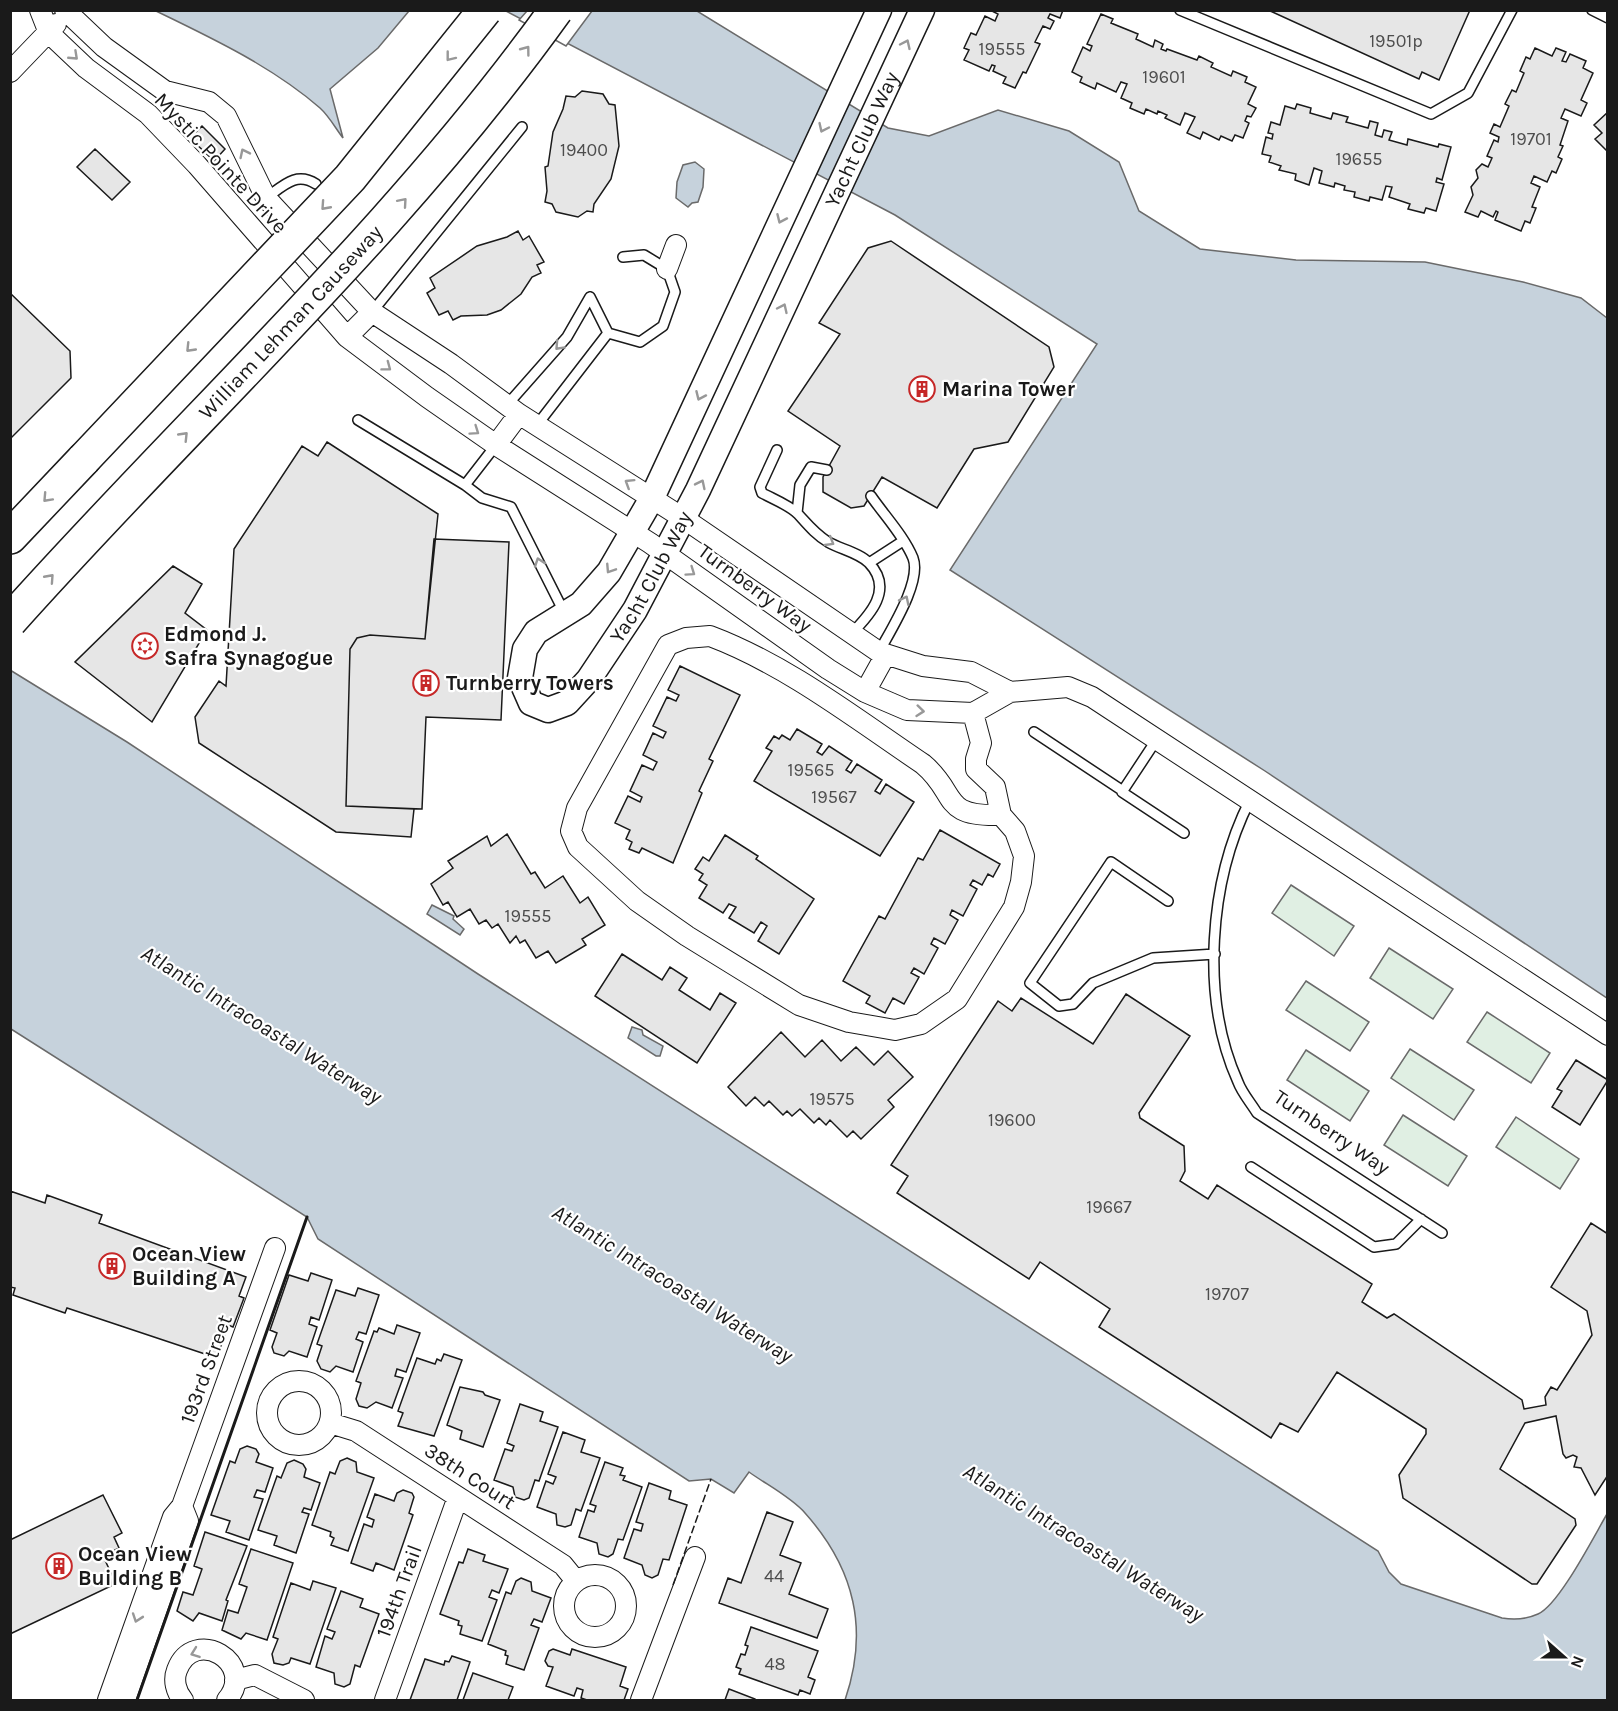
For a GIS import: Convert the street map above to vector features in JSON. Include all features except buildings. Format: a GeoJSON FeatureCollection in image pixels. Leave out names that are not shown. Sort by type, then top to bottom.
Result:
{"type":"FeatureCollection","features":[{"type":"Feature","properties":{"kind":"highway"},"geometry":{"type":"LineString","coordinates":[[10,537],[350,178],[485,10]]}},
{"type":"Feature","properties":{"kind":"highway","name":"William Lehman Causeway"},"geometry":{"type":"LineString","coordinates":[[10,621],[384,224],[481,109],[556,10]]}},
{"type":"Feature","properties":{"kind":"street","name":"Mystic Pointe Drive"},"geometry":{"type":"LineString","coordinates":[[40,10],[49,33],[86,68],[148,114],[197,165],[240,218],[347,337]]}},
{"type":"Feature","properties":{"kind":"street","name":"Yacht Club Way"},"geometry":{"type":"LineString","coordinates":[[879,10],[652,498],[609,572],[581,604],[536,632],[525,649],[520,678],[531,703],[548,710],[567,703],[589,679],[635,610],[683,518],[921,10]]}},
{"type":"Feature","properties":{"kind":"street","name":"Mystic Pointe Drive"},"geometry":{"type":"LineString","coordinates":[[10,72],[49,33],[65,12],[104,47],[165,91],[209,102],[226,116],[266,198],[372,312]]}},
{"type":"Feature","properties":{"kind":"street"},"geometry":{"type":"LineString","coordinates":[[148,114],[165,91]]}},
{"type":"Feature","properties":{"kind":"street"},"geometry":{"type":"LineString","coordinates":[[240,218],[266,198]]}},
{"type":"Feature","properties":{"kind":"street"},"geometry":{"type":"LineString","coordinates":[[667,269],[676,245]]}},
{"type":"Feature","properties":{"kind":"street"},"geometry":{"type":"LineString","coordinates":[[347,337],[372,312]]}},
{"type":"Feature","properties":{"kind":"street","name":"Turnberry Way"},"geometry":{"type":"LineString","coordinates":[[372,312],[451,364],[513,410],[683,518],[882,654],[922,666],[971,672],[1010,692]]}},
{"type":"Feature","properties":{"kind":"street","name":"Turnberry Way"},"geometry":{"type":"LineString","coordinates":[[347,337],[496,445],[632,531],[828,669],[865,692],[907,710],[973,713]]}},
{"type":"Feature","properties":{"kind":"street"},"geometry":{"type":"LineString","coordinates":[[496,445],[513,410]]}},
{"type":"Feature","properties":{"kind":"street"},"geometry":{"type":"LineString","coordinates":[[1001,815],[977,816],[958,808],[945,795],[940,778],[923,764],[804,685],[733,645],[710,636],[686,638],[668,645],[577,808],[571,831],[578,847],[638,901],[799,1005],[849,1022],[894,1030],[921,1024],[957,999],[1014,907],[1022,882],[1024,856],[1015,831],[1001,815],[995,787],[976,770],[976,759],[981,743],[973,713],[1010,692],[1068,687],[1092,697],[1608,1035]]}},
{"type":"Feature","properties":{"kind":"street"},"geometry":{"type":"LineString","coordinates":[[865,692],[882,654]]}},
{"type":"Feature","properties":{"kind":"street","name":"193rd Street"},"geometry":{"type":"LineString","coordinates":[[108,1701],[173,1517],[182,1506],[275,1248]]}},
{"type":"Feature","properties":{"kind":"street","name":"38th Court"},"geometry":{"type":"LineString","coordinates":[[330,1423],[356,1431],[563,1565],[576,1581]]}},
{"type":"Feature","properties":{"kind":"street","name":"194th Trail"},"geometry":{"type":"LineString","coordinates":[[385,1701],[458,1497]]}},
{"type":"Feature","properties":{"kind":"street","name":"193rd Street"},"geometry":{"type":"LineString","coordinates":[[125,1701],[188,1521],[182,1506]]}},
{"type":"Feature","properties":{"kind":"street"},"geometry":{"type":"LineString","coordinates":[[641,1701],[695,1557]]}},
{"type":"Feature","properties":{"kind":"street"},"geometry":{"type":"LineString","coordinates":[[183,1701],[176,1687],[175,1675],[180,1663],[189,1654],[199,1650],[220,1653],[231,1664],[236,1680],[226,1701]]}},
{"type":"Feature","properties":{"kind":"street"},"geometry":{"type":"LineString","coordinates":[[236,1680],[255,1675],[303,1701]]}},
{"type":"Feature","properties":{"kind":"lane"},"geometry":{"type":"LineString","coordinates":[[1180,10],[1431,114],[1468,93],[1512,10]]}},
{"type":"Feature","properties":{"kind":"lane"},"geometry":{"type":"LineString","coordinates":[[1592,10],[1608,18]]}},
{"type":"Feature","properties":{"kind":"lane"},"geometry":{"type":"LineString","coordinates":[[372,312],[522,127]]}},
{"type":"Feature","properties":{"kind":"lane"},"geometry":{"type":"LineString","coordinates":[[266,198],[292,180],[304,178],[316,184]]}},
{"type":"Feature","properties":{"kind":"lane"},"geometry":{"type":"LineString","coordinates":[[513,410],[567,337],[590,297],[608,333],[640,342],[663,326],[675,292],[667,269],[644,255],[622,257]]}},
{"type":"Feature","properties":{"kind":"lane"},"geometry":{"type":"LineString","coordinates":[[537,426],[608,333]]}},
{"type":"Feature","properties":{"kind":"lane"},"geometry":{"type":"LineString","coordinates":[[358,420],[465,485],[482,498],[512,507],[519,526],[537,553],[542,571],[565,614]]}},
{"type":"Feature","properties":{"kind":"lane"},"geometry":{"type":"LineString","coordinates":[[465,485],[496,445]]}},
{"type":"Feature","properties":{"kind":"lane"},"geometry":{"type":"LineString","coordinates":[[777,450],[760,487],[762,493],[797,513],[806,526],[869,563],[881,590],[868,617],[851,634]]}},
{"type":"Feature","properties":{"kind":"lane"},"geometry":{"type":"LineString","coordinates":[[797,513],[800,484],[811,467],[827,470]]}},
{"type":"Feature","properties":{"kind":"lane"},"geometry":{"type":"LineString","coordinates":[[871,496],[913,558],[910,592],[882,654]]}},
{"type":"Feature","properties":{"kind":"lane"},"geometry":{"type":"LineString","coordinates":[[869,563],[903,541]]}},
{"type":"Feature","properties":{"kind":"lane"},"geometry":{"type":"LineString","coordinates":[[1034,732],[1184,833]]}},
{"type":"Feature","properties":{"kind":"lane"},"geometry":{"type":"LineString","coordinates":[[1123,791],[1157,739]]}},
{"type":"Feature","properties":{"kind":"lane","name":"Turnberry Way"},"geometry":{"type":"LineString","coordinates":[[1250,800],[1236,828],[1223,873],[1214,923],[1222,1034],[1238,1083],[1257,1113],[1443,1233]]}},
{"type":"Feature","properties":{"kind":"lane"},"geometry":{"type":"LineString","coordinates":[[1168,901],[1111,862],[1030,983],[1059,1006],[1073,1004],[1093,983],[1153,958],[1215,954]]}},
{"type":"Feature","properties":{"kind":"lane"},"geometry":{"type":"LineString","coordinates":[[1251,1167],[1374,1247],[1396,1244],[1421,1220]]}},
{"type":"Feature","properties":{"kind":"green space"},"geometry":{"type":"Polygon","coordinates":[[[1291,885],[1354,926],[1334,956],[1272,913],[1291,885]]]}},
{"type":"Feature","properties":{"kind":"green space"},"geometry":{"type":"Polygon","coordinates":[[[1389,948],[1453,989],[1433,1019],[1370,978],[1389,948]]]}},
{"type":"Feature","properties":{"kind":"green space"},"geometry":{"type":"Polygon","coordinates":[[[1306,981],[1369,1022],[1350,1051],[1286,1010],[1306,981]]]}},
{"type":"Feature","properties":{"kind":"green space"},"geometry":{"type":"Polygon","coordinates":[[[1487,1012],[1550,1053],[1531,1083],[1467,1042],[1487,1012]]]}},
{"type":"Feature","properties":{"kind":"green space"},"geometry":{"type":"Polygon","coordinates":[[[1410,1049],[1474,1090],[1454,1120],[1391,1078],[1410,1049]]]}},
{"type":"Feature","properties":{"kind":"green space"},"geometry":{"type":"Polygon","coordinates":[[[1306,1050],[1369,1091],[1350,1121],[1287,1080],[1306,1050]]]}},
{"type":"Feature","properties":{"kind":"green space"},"geometry":{"type":"Polygon","coordinates":[[[1403,1115],[1467,1156],[1448,1186],[1384,1145],[1403,1115]]]}},
{"type":"Feature","properties":{"kind":"green space"},"geometry":{"type":"Polygon","coordinates":[[[1516,1117],[1579,1159],[1560,1189],[1496,1147],[1516,1117]]]}},
{"type":"Feature","properties":{"kind":"water"},"geometry":{"type":"Polygon","coordinates":[[[156,11],[409,11],[378,48],[330,89],[343,138],[320,108],[282,79],[220,43],[156,11]]]}},
{"type":"Feature","properties":{"kind":"water"},"geometry":{"type":"Polygon","coordinates":[[[506,11],[697,11],[888,128],[929,136],[998,110],[1069,131],[1119,162],[1139,211],[1200,249],[1296,260],[1425,262],[1523,282],[1581,298],[1607,318],[1607,998],[1265,771],[950,570],[1097,344],[895,215],[506,11]]]}},
{"type":"Feature","properties":{"kind":"water"},"geometry":{"type":"Polygon","coordinates":[[[695,162],[704,169],[703,187],[698,202],[688,207],[676,198],[677,182],[683,165],[695,162]]]}},
{"type":"Feature","properties":{"kind":"water","name":"Atlantic Intracoastal Waterway"},"geometry":{"type":"Polygon","coordinates":[[[10,670],[127,742],[478,974],[1378,1551],[1389,1572],[1401,1584],[1502,1618],[1520,1619],[1534,1616],[1556,1598],[1607,1514],[1607,1700],[845,1700],[856,1649],[853,1601],[836,1556],[822,1534],[793,1502],[749,1472],[734,1493],[711,1479],[689,1481],[318,1239],[307,1217],[11,1029],[10,670]]]}},
{"type":"Feature","properties":{"kind":"water"},"geometry":{"type":"Polygon","coordinates":[[[432,905],[454,916],[453,919],[464,929],[460,935],[427,914],[432,905]]]}},
{"type":"Feature","properties":{"kind":"water"},"geometry":{"type":"Polygon","coordinates":[[[632,1027],[642,1030],[643,1035],[663,1046],[660,1056],[656,1056],[628,1038],[632,1027]]]}},
{"type":"Feature","properties":{"kind":"pier"},"geometry":{"type":"Polygon","coordinates":[[[527,11],[592,11],[566,46],[519,20],[527,11]]]}},
{"type":"Feature","properties":{"kind":"fence"},"geometry":{"type":"LineString","coordinates":[[673,1585],[711,1479]]}},
{"type":"Feature","properties":{"kind":"wall"},"geometry":{"type":"LineString","coordinates":[[137,1700],[307,1217]]}},
{"type":"Feature","properties":{"kind":"place","name":"Marina Tower"},"geometry":{"type":"Point","coordinates":[922,389]}},
{"type":"Feature","properties":{"kind":"place","name":"Edmond J. Safra Synagogue"},"geometry":{"type":"Point","coordinates":[145,646]}},
{"type":"Feature","properties":{"kind":"place","name":"Turnberry Towers"},"geometry":{"type":"Point","coordinates":[426,683]}},
{"type":"Feature","properties":{"kind":"place","name":"Ocean View Building A"},"geometry":{"type":"Point","coordinates":[112,1266]}},
{"type":"Feature","properties":{"kind":"place","name":"Ocean View Building B"},"geometry":{"type":"Point","coordinates":[59,1566]}}]}
